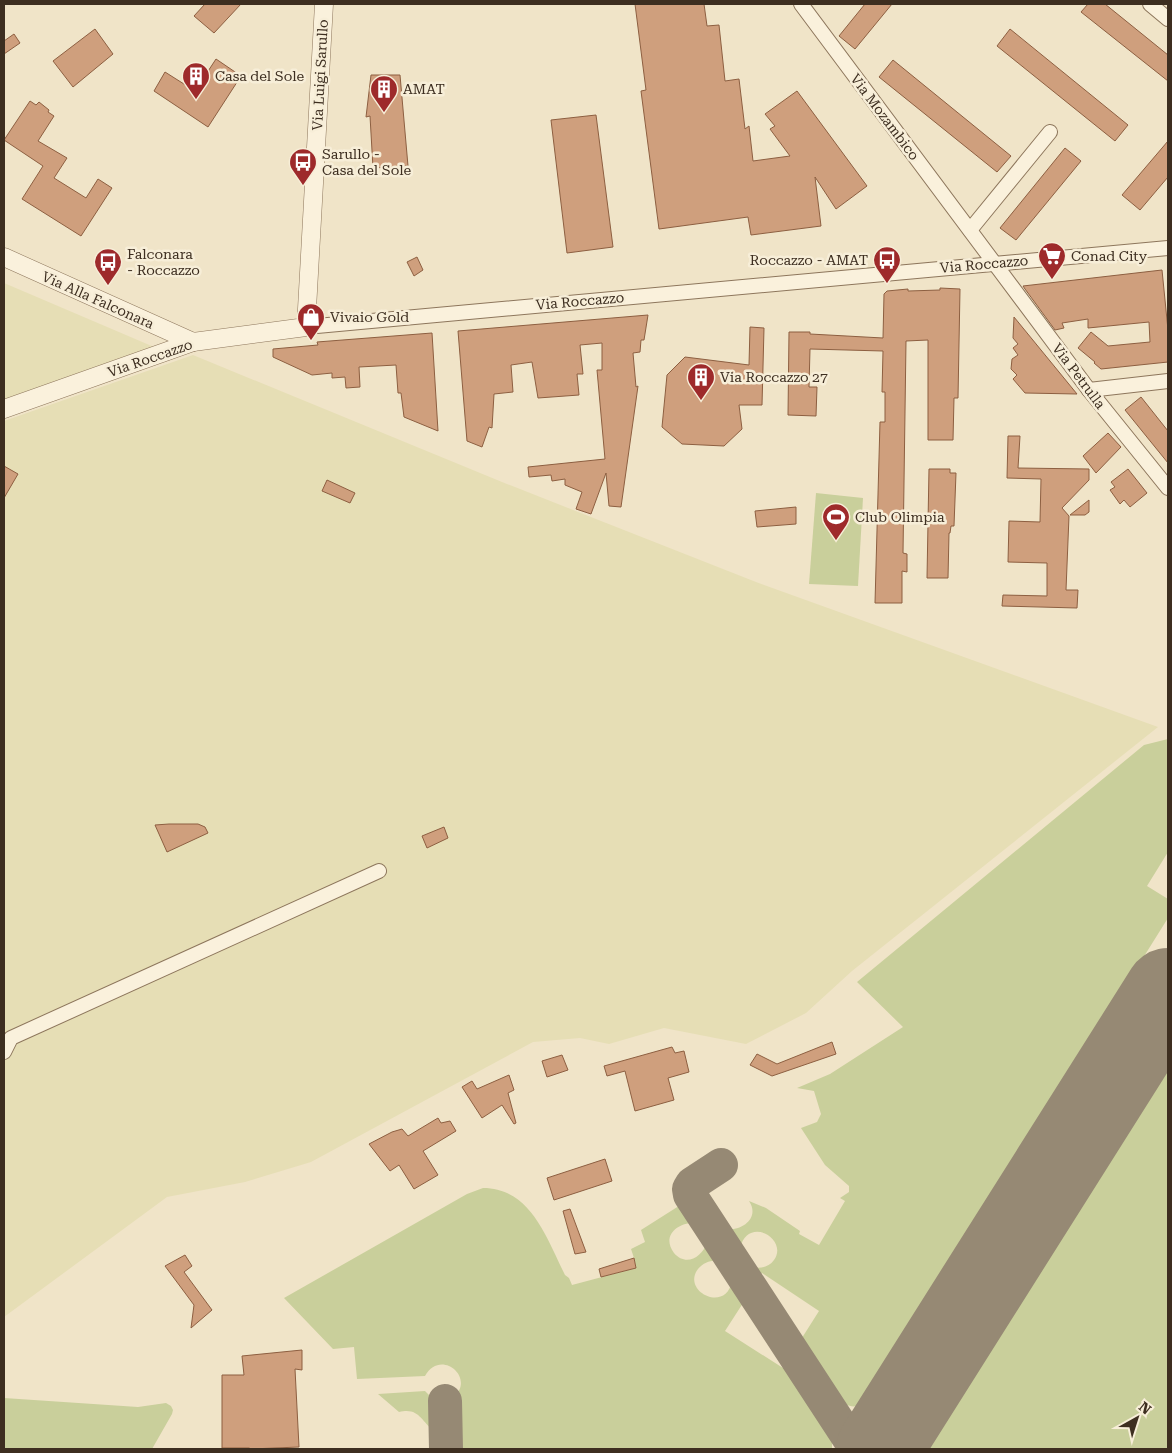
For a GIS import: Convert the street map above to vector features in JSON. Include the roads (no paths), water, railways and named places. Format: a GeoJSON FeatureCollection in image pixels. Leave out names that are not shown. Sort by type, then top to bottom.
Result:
{"type":"FeatureCollection","features":[{"type":"Feature","properties":{"kind":"street","name":"Via Luigi Sarullo"},"geometry":{"type":"LineString","coordinates":[[306,327],[324,4]]}},
{"type":"Feature","properties":{"kind":"street","name":"Via Mozambico"},"geometry":{"type":"LineString","coordinates":[[801,4],[994,263]]}},
{"type":"Feature","properties":{"kind":"street"},"geometry":{"type":"LineString","coordinates":[[1150,4],[1168,19]]}},
{"type":"Feature","properties":{"kind":"street"},"geometry":{"type":"LineString","coordinates":[[970,230],[1050,132]]}},
{"type":"Feature","properties":{"kind":"street","name":"Via Roccazzo"},"geometry":{"type":"LineString","coordinates":[[4,409],[192,342],[306,327],[1168,248]]}},
{"type":"Feature","properties":{"kind":"street","name":"Via Alla Falconara"},"geometry":{"type":"LineString","coordinates":[[4,257],[192,342]]}},
{"type":"Feature","properties":{"kind":"street","name":"Via Petrulla"},"geometry":{"type":"LineString","coordinates":[[994,263],[1088,390],[1168,488]]}},
{"type":"Feature","properties":{"kind":"street"},"geometry":{"type":"LineString","coordinates":[[1088,390],[1168,381]]}},
{"type":"Feature","properties":{"kind":"street"},"geometry":{"type":"LineString","coordinates":[[4,1052],[11,1038],[379,871]]}},
{"type":"Feature","properties":{"kind":"place","name":"Casa del Sole"},"geometry":{"type":"Point","coordinates":[196,100]}},
{"type":"Feature","properties":{"kind":"place","name":"AMAT"},"geometry":{"type":"Point","coordinates":[384,113]}},
{"type":"Feature","properties":{"kind":"place","name":"Sarullo - Casa del Sole"},"geometry":{"type":"Point","coordinates":[303,186]}},
{"type":"Feature","properties":{"kind":"place","name":"Conad City"},"geometry":{"type":"Point","coordinates":[1052,280]}},
{"type":"Feature","properties":{"kind":"place","name":"Roccazzo - AMAT"},"geometry":{"type":"Point","coordinates":[887,284]}},
{"type":"Feature","properties":{"kind":"place","name":"Falconara - Roccazzo"},"geometry":{"type":"Point","coordinates":[108,286]}},
{"type":"Feature","properties":{"kind":"place","name":"Vivaio Gold"},"geometry":{"type":"Point","coordinates":[311,341]}},
{"type":"Feature","properties":{"kind":"place","name":"Via Roccazzo 27"},"geometry":{"type":"Point","coordinates":[701,401]}},
{"type":"Feature","properties":{"kind":"place","name":"Club Olimpia"},"geometry":{"type":"Point","coordinates":[836,541]}}]}
